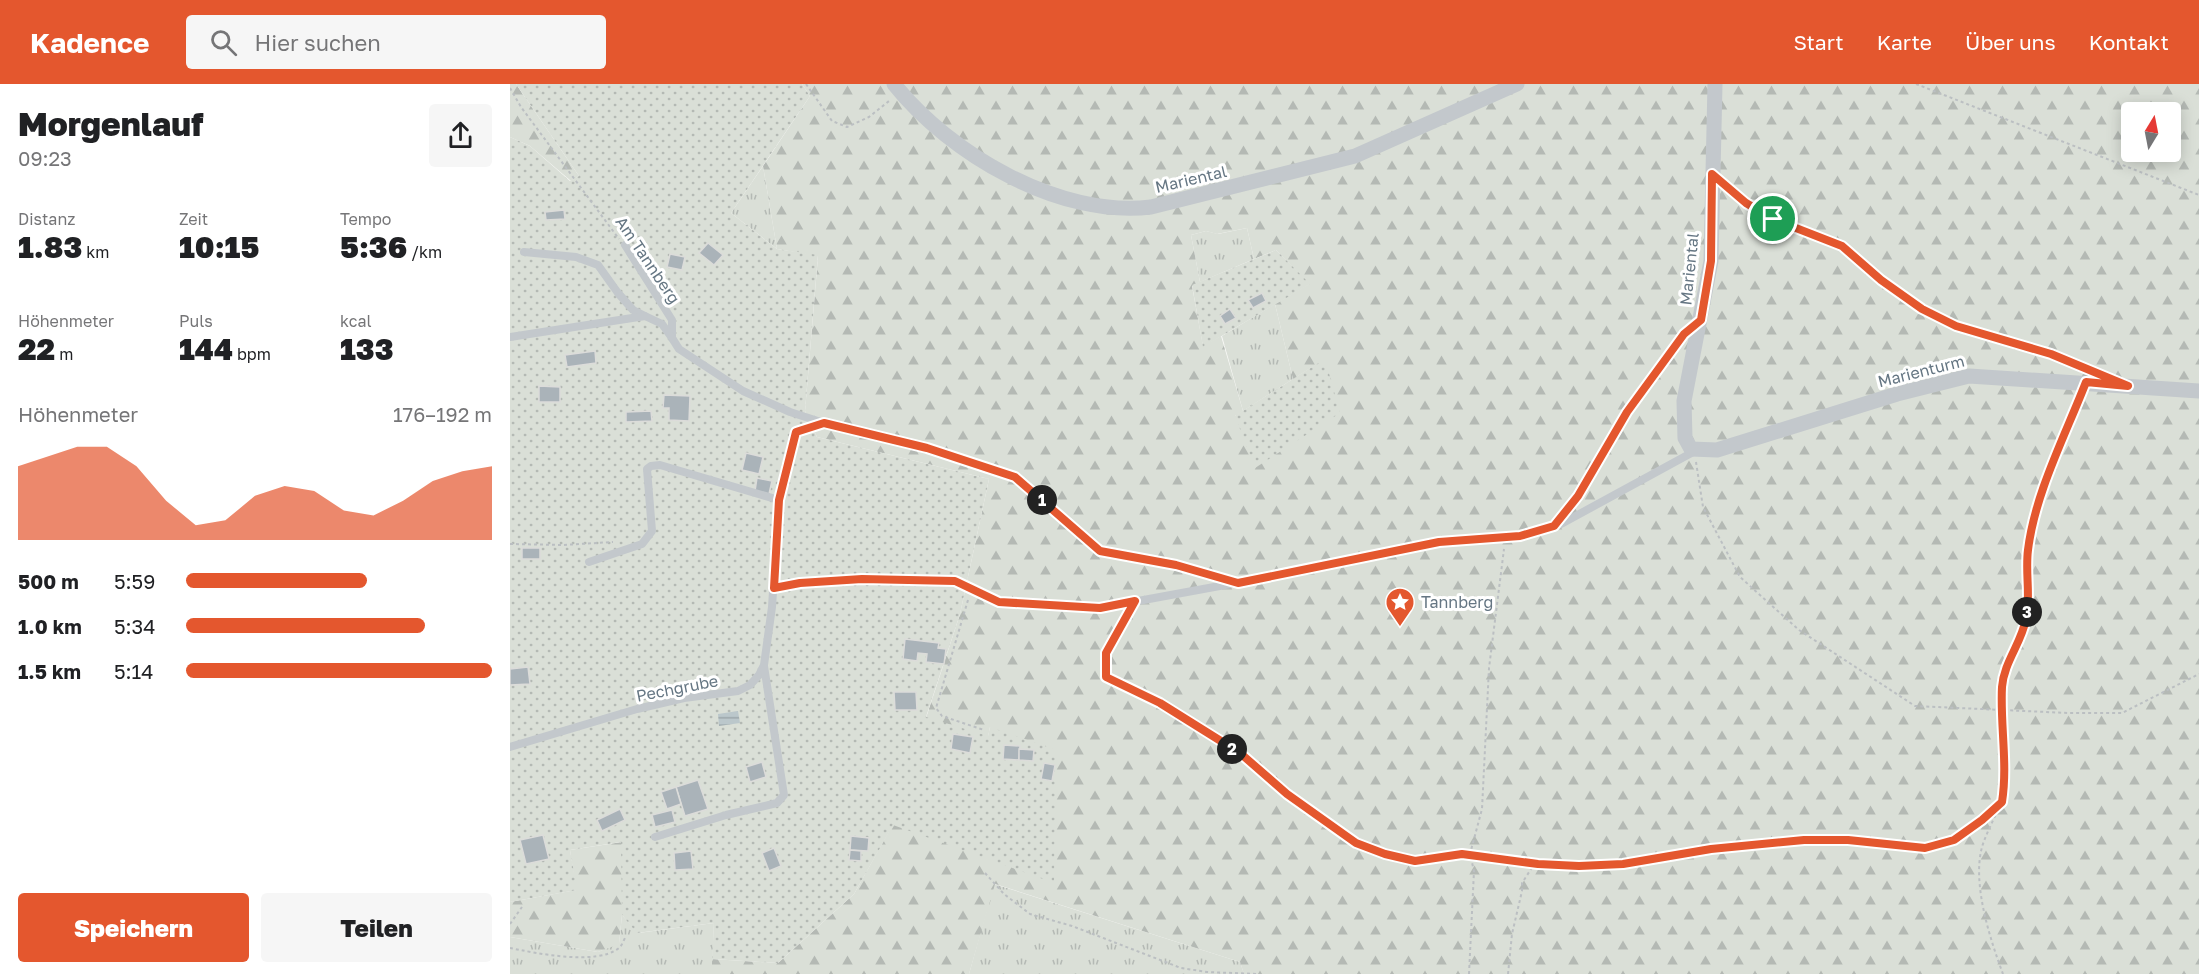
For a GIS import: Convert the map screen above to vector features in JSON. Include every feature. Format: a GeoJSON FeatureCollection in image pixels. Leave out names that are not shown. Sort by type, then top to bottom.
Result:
{"type":"FeatureCollection","features":[{"type":"Feature","properties":{"kind":"street","name":"Mariental"},"geometry":{"type":"LineString","coordinates":[[897,88],[941,133],[1000,171],[1053,194],[1107,208],[1129,210],[1151,207],[1355,156],[1517,84]]}},
{"type":"Feature","properties":{"kind":"street","name":"Mariental"},"geometry":{"type":"LineString","coordinates":[[1695,451],[1687,446],[1685,438],[1684,401],[1711,261],[1715,84]]}},
{"type":"Feature","properties":{"kind":"street","name":"Marienturm"},"geometry":{"type":"LineString","coordinates":[[1695,451],[1716,450],[1897,394],[1969,376],[2091,377],[2199,391]]}},
{"type":"Feature","properties":{"kind":"lane","name":"Am Tannberg"},"geometry":{"type":"LineString","coordinates":[[625,245],[672,320],[672,338]]}},
{"type":"Feature","properties":{"kind":"lane"},"geometry":{"type":"LineString","coordinates":[[524,252],[576,257],[598,265],[633,310],[662,324],[686,355],[743,391],[824,423],[927,448],[1015,477],[1100,551],[1176,565],[1238,583]]}},
{"type":"Feature","properties":{"kind":"lane"},"geometry":{"type":"LineString","coordinates":[[510,337],[645,316]]}},
{"type":"Feature","properties":{"kind":"lane"},"geometry":{"type":"LineString","coordinates":[[655,837],[726,815],[777,803],[784,795],[764,665],[774,588],[779,500],[796,432],[824,423]]}},
{"type":"Feature","properties":{"kind":"lane"},"geometry":{"type":"LineString","coordinates":[[774,588],[800,583],[862,579],[955,581],[999,602],[1100,608],[1238,583],[1439,542],[1506,537],[1554,526],[1695,451]]}},
{"type":"Feature","properties":{"kind":"lane"},"geometry":{"type":"LineString","coordinates":[[589,562],[642,544],[652,531],[646,478],[647,469],[651,465],[660,465],[779,500]]}},
{"type":"Feature","properties":{"kind":"lane","name":"Pechgrube"},"geometry":{"type":"LineString","coordinates":[[510,747],[637,709],[684,698],[738,691],[750,685],[764,665]]}},
{"type":"Feature","properties":{"kind":"path"},"geometry":{"type":"LineString","coordinates":[[806,84],[832,121],[846,127],[869,117],[897,88]]}},
{"type":"Feature","properties":{"kind":"path"},"geometry":{"type":"LineString","coordinates":[[1916,84],[2199,195]]}},
{"type":"Feature","properties":{"kind":"path","name":"Am Tannberg"},"geometry":{"type":"LineString","coordinates":[[510,88],[589,201],[625,245]]}},
{"type":"Feature","properties":{"kind":"path"},"geometry":{"type":"LineString","coordinates":[[1712,174],[1746,203],[1773,219],[1842,246],[1881,280],[1922,309],[1956,326],[2051,354],[2091,377],[2044,483],[2028,551],[2027,618],[2020,640],[2008,658],[2002,686],[2002,802],[1982,848],[1981,890],[1989,930],[2003,974]]}},
{"type":"Feature","properties":{"kind":"path"},"geometry":{"type":"LineString","coordinates":[[1554,526],[1578,496],[1627,412],[1684,334],[1701,320]]}},
{"type":"Feature","properties":{"kind":"path"},"geometry":{"type":"LineString","coordinates":[[1695,451],[1702,507],[1740,577],[1799,630],[1915,706],[2122,713],[2199,674]]}},
{"type":"Feature","properties":{"kind":"path"},"geometry":{"type":"LineString","coordinates":[[1468,974],[1474,871],[1470,854],[1482,809],[1489,668],[1506,537]]}},
{"type":"Feature","properties":{"kind":"path"},"geometry":{"type":"LineString","coordinates":[[510,544],[563,545],[622,541]]}},
{"type":"Feature","properties":{"kind":"path"},"geometry":{"type":"LineString","coordinates":[[971,589],[936,708],[942,716],[984,730]]}},
{"type":"Feature","properties":{"kind":"path"},"geometry":{"type":"LineString","coordinates":[[1135,601],[1106,653],[1106,677],[1160,703],[1240,753],[1287,794],[1356,843],[1385,854],[1415,861],[1441,855],[1470,854],[1535,863],[1579,866],[1623,864],[1711,849],[1804,840],[1848,840],[1925,848],[1954,840],[2002,802]]}},
{"type":"Feature","properties":{"kind":"path"},"geometry":{"type":"LineString","coordinates":[[1508,974],[1512,934],[1522,883],[1535,863]]}},
{"type":"Feature","properties":{"kind":"path"},"geometry":{"type":"LineString","coordinates":[[985,873],[1004,894],[1030,914],[1072,926],[1181,968],[1207,972],[1258,974]]}},
{"type":"Feature","properties":{"kind":"path"},"geometry":{"type":"LineString","coordinates":[[510,924],[522,907]]}},
{"type":"Feature","properties":{"kind":"path"},"geometry":{"type":"LineString","coordinates":[[510,948],[574,957],[604,954],[619,948],[626,936]]}},
{"type":"Feature","properties":{"kind":"green space"},"geometry":{"type":"Polygon","coordinates":[[[510,84],[516,84],[579,176],[571,181],[530,146],[510,137],[510,84]]]}},
{"type":"Feature","properties":{"kind":"green space"},"geometry":{"type":"Polygon","coordinates":[[[516,84],[802,84],[810,96],[731,213],[777,249],[818,255],[805,411],[817,437],[989,479],[960,614],[926,717],[988,736],[990,727],[1056,750],[1054,883],[893,825],[854,894],[778,963],[712,959],[714,923],[637,933],[622,915],[621,842],[570,850],[577,890],[510,902],[510,137],[530,146],[570,181],[579,176],[516,84]]]}},
{"type":"Feature","properties":{"kind":"green space"},"geometry":{"type":"Polygon","coordinates":[[[802,84],[2199,84],[2199,974],[1244,974],[1240,962],[995,884],[969,974],[712,974],[712,959],[778,963],[854,894],[893,824],[1054,882],[990,727],[988,737],[926,718],[960,614],[989,479],[817,437],[805,411],[818,256],[777,249],[763,166],[810,96],[802,84]],[[1247,228],[1217,234],[1206,231],[1191,235],[1200,282],[1192,286],[1203,346],[1221,336],[1243,411],[1325,359],[1293,379],[1275,304],[1309,284],[1276,250],[1254,259],[1247,228]]]}},
{"type":"Feature","properties":{"kind":"green space"},"geometry":{"type":"Polygon","coordinates":[[[763,166],[777,249],[731,213],[763,166]]]}},
{"type":"Feature","properties":{"kind":"green space"},"geometry":{"type":"Polygon","coordinates":[[[1247,228],[1254,259],[1200,282],[1191,235],[1206,231],[1218,234],[1247,228]]]}},
{"type":"Feature","properties":{"kind":"green space"},"geometry":{"type":"Polygon","coordinates":[[[1276,250],[1310,284],[1203,347],[1192,285],[1276,250]]]}},
{"type":"Feature","properties":{"kind":"green space"},"geometry":{"type":"Polygon","coordinates":[[[1275,304],[1293,379],[1243,411],[1222,336],[1275,304]]]}},
{"type":"Feature","properties":{"kind":"green space"},"geometry":{"type":"Polygon","coordinates":[[[1325,359],[1340,413],[1255,468],[1235,416],[1325,359]]]}},
{"type":"Feature","properties":{"kind":"green space"},"geometry":{"type":"Polygon","coordinates":[[[622,842],[622,915],[619,944],[598,952],[510,937],[510,902],[576,890],[570,850],[622,842]]]}},
{"type":"Feature","properties":{"kind":"green space"},"geometry":{"type":"Polygon","coordinates":[[[994,884],[1240,962],[1244,974],[969,974],[994,884]]]}},
{"type":"Feature","properties":{"kind":"green space"},"geometry":{"type":"Polygon","coordinates":[[[622,915],[638,933],[714,923],[712,974],[510,974],[510,937],[598,952],[619,943],[622,915]]]}},
{"type":"Feature","properties":{"kind":"shaded area"},"geometry":{"type":"Polygon","coordinates":[[[738,711],[740,723],[719,726],[718,714],[738,711]]]}},
{"type":"Feature","properties":{"kind":"building"},"geometry":{"type":"Polygon","coordinates":[[[564,210],[565,219],[546,220],[545,212],[564,210]]]}},
{"type":"Feature","properties":{"kind":"building"},"geometry":{"type":"Polygon","coordinates":[[[708,243],[723,255],[714,265],[699,253],[708,243]]]}},
{"type":"Feature","properties":{"kind":"building"},"geometry":{"type":"Polygon","coordinates":[[[670,254],[685,257],[682,270],[667,267],[670,254]]]}},
{"type":"Feature","properties":{"kind":"building"},"geometry":{"type":"Polygon","coordinates":[[[1262,293],[1266,301],[1253,308],[1248,300],[1262,293]]]}},
{"type":"Feature","properties":{"kind":"building"},"geometry":{"type":"Polygon","coordinates":[[[1230,309],[1236,318],[1225,324],[1220,316],[1230,309]]]}},
{"type":"Feature","properties":{"kind":"building"},"geometry":{"type":"Polygon","coordinates":[[[595,351],[596,363],[567,367],[565,355],[595,351]]]}},
{"type":"Feature","properties":{"kind":"building"},"geometry":{"type":"Polygon","coordinates":[[[539,386],[560,387],[560,402],[539,402],[539,386]]]}},
{"type":"Feature","properties":{"kind":"building"},"geometry":{"type":"Polygon","coordinates":[[[664,395],[690,396],[689,421],[669,420],[669,408],[663,408],[664,395]]]}},
{"type":"Feature","properties":{"kind":"building"},"geometry":{"type":"Polygon","coordinates":[[[651,411],[652,421],[626,422],[626,412],[651,411]]]}},
{"type":"Feature","properties":{"kind":"building"},"geometry":{"type":"Polygon","coordinates":[[[746,453],[763,457],[759,474],[742,470],[746,453]]]}},
{"type":"Feature","properties":{"kind":"building"},"geometry":{"type":"Polygon","coordinates":[[[757,478],[772,481],[769,494],[755,491],[757,478]]]}},
{"type":"Feature","properties":{"kind":"building"},"geometry":{"type":"Polygon","coordinates":[[[522,548],[540,548],[540,559],[522,559],[522,548]]]}},
{"type":"Feature","properties":{"kind":"building"},"geometry":{"type":"Polygon","coordinates":[[[905,639],[939,643],[938,648],[946,649],[944,664],[926,662],[927,654],[918,653],[917,661],[903,659],[905,639]]]}},
{"type":"Feature","properties":{"kind":"building"},"geometry":{"type":"Polygon","coordinates":[[[528,667],[530,684],[510,685],[510,669],[528,667]]]}},
{"type":"Feature","properties":{"kind":"building"},"geometry":{"type":"Polygon","coordinates":[[[894,692],[916,692],[917,710],[895,710],[894,692]]]}},
{"type":"Feature","properties":{"kind":"building"},"geometry":{"type":"Polygon","coordinates":[[[953,734],[973,737],[970,753],[951,749],[953,734]]]}},
{"type":"Feature","properties":{"kind":"building"},"geometry":{"type":"Polygon","coordinates":[[[1004,745],[1020,746],[1019,760],[1003,759],[1004,745]]]}},
{"type":"Feature","properties":{"kind":"building"},"geometry":{"type":"Polygon","coordinates":[[[1019,749],[1034,750],[1033,761],[1019,760],[1019,749]]]}},
{"type":"Feature","properties":{"kind":"building"},"geometry":{"type":"Polygon","coordinates":[[[762,762],[766,777],[750,782],[746,767],[762,762]]]}},
{"type":"Feature","properties":{"kind":"building"},"geometry":{"type":"Polygon","coordinates":[[[1044,763],[1055,765],[1052,781],[1041,779],[1044,763]]]}},
{"type":"Feature","properties":{"kind":"building"},"geometry":{"type":"Polygon","coordinates":[[[698,780],[708,809],[685,816],[676,787],[698,780]]]}},
{"type":"Feature","properties":{"kind":"building"},"geometry":{"type":"Polygon","coordinates":[[[676,787],[681,804],[667,809],[661,792],[676,787]]]}},
{"type":"Feature","properties":{"kind":"building"},"geometry":{"type":"Polygon","coordinates":[[[620,809],[625,820],[602,831],[597,820],[620,809]]]}},
{"type":"Feature","properties":{"kind":"building"},"geometry":{"type":"Polygon","coordinates":[[[672,810],[675,822],[655,827],[652,815],[672,810]]]}},
{"type":"Feature","properties":{"kind":"building"},"geometry":{"type":"Polygon","coordinates":[[[543,835],[549,859],[526,864],[520,840],[543,835]]]}},
{"type":"Feature","properties":{"kind":"building"},"geometry":{"type":"Polygon","coordinates":[[[851,836],[869,838],[868,851],[850,850],[851,836]]]}},
{"type":"Feature","properties":{"kind":"building"},"geometry":{"type":"Polygon","coordinates":[[[774,848],[781,866],[769,871],[762,853],[774,848]]]}},
{"type":"Feature","properties":{"kind":"building"},"geometry":{"type":"Polygon","coordinates":[[[850,850],[861,851],[861,861],[849,860],[850,850]]]}},
{"type":"Feature","properties":{"kind":"building"},"geometry":{"type":"Polygon","coordinates":[[[691,851],[693,869],[675,870],[674,853],[691,851]]]}},
{"type":"Feature","properties":{"kind":"place","name":"Tannberg"},"geometry":{"type":"Point","coordinates":[1400,628]}},
{"type":"Feature","properties":{"kind":"route"},"geometry":{"type":"LineString","coordinates":[[1712,174],[1746,203],[1773,219],[1842,246],[1881,280],[1922,309],[1956,326],[2051,354],[2128,386],[2086,382],[2069,429],[2044,483],[2028,551],[2027,618],[2020,640],[2008,658],[2002,686],[2004,790],[2002,802],[1954,840],[1925,848],[1848,840],[1804,840],[1711,849],[1623,864],[1579,866],[1538,864],[1462,854],[1441,855],[1415,861],[1385,854],[1356,843],[1287,794],[1240,753],[1219,742],[1183,716],[1106,677],[1104,667],[1106,653],[1135,601],[1100,608],[999,602],[955,581],[862,579],[800,583],[774,588],[779,500],[796,432],[824,423],[927,448],[1015,477],[1100,551],[1176,565],[1238,583],[1439,542],[1520,536],[1554,526],[1578,496],[1599,456],[1627,412],[1649,385],[1684,334],[1701,320],[1711,261],[1712,174]]}}]}
